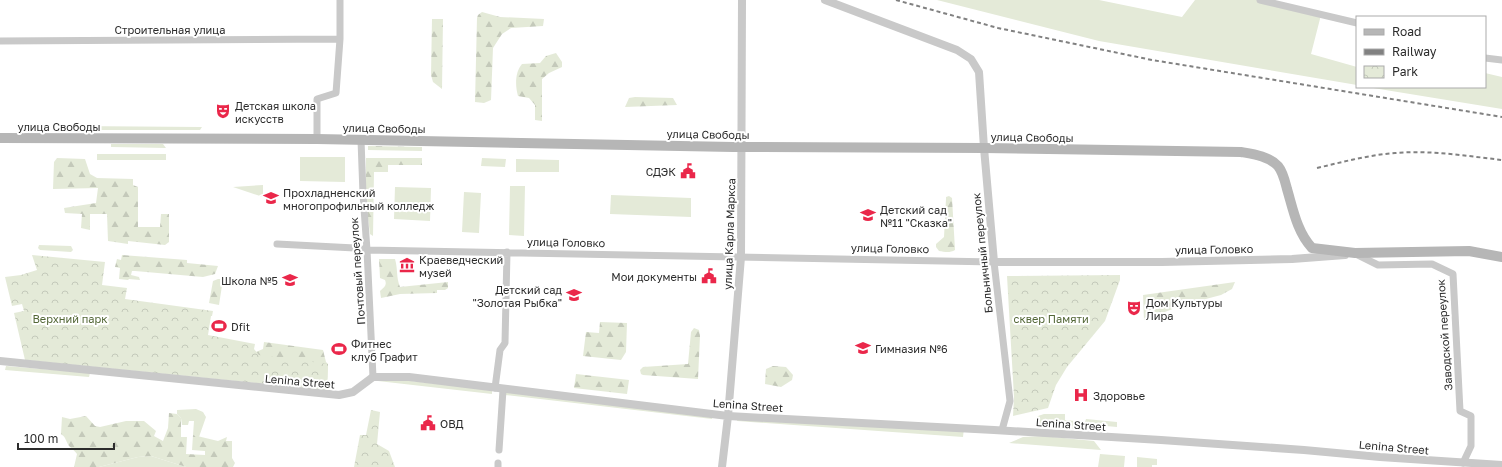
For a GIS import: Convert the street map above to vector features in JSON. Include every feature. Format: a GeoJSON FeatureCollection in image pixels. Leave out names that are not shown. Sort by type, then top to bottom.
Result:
{"type":"FeatureCollection","features":[{"type":"Feature","properties":{"kind":"main road","name":"улица Свободы"},"geometry":{"type":"LineString","coordinates":[[0,138],[317,139],[742,147],[984,148],[1241,152],[1257,154],[1277,166],[1283,176],[1301,232],[1306,242],[1312,248],[1355,253]]}},
{"type":"Feature","properties":{"kind":"main road","name":"улица Головко"},"geometry":{"type":"LineString","coordinates":[[1355,253],[1469,251],[1502,257]]}},
{"type":"Feature","properties":{"kind":"street"},"geometry":{"type":"LineString","coordinates":[[317,139],[317,100],[336,93],[340,39],[340,0]]}},
{"type":"Feature","properties":{"kind":"street","name":"улица Карла Маркса"},"geometry":{"type":"LineString","coordinates":[[722,467],[728,416],[741,257],[742,0]]}},
{"type":"Feature","properties":{"kind":"street","name":"Больничный переулок"},"geometry":{"type":"LineString","coordinates":[[825,0],[957,50],[971,59],[979,72],[994,262],[1010,401],[1002,430]]}},
{"type":"Feature","properties":{"kind":"street"},"geometry":{"type":"LineString","coordinates":[[1260,0],[1356,23]]}},
{"type":"Feature","properties":{"kind":"street","name":"Строительная улица"},"geometry":{"type":"LineString","coordinates":[[0,41],[340,39]]}},
{"type":"Feature","properties":{"kind":"street"},"geometry":{"type":"LineString","coordinates":[[1486,58],[1502,60]]}},
{"type":"Feature","properties":{"kind":"street","name":"Почтовый переулок"},"geometry":{"type":"LineString","coordinates":[[361,140],[362,194],[367,250],[373,377]]}},
{"type":"Feature","properties":{"kind":"street","name":"улица Головко"},"geometry":{"type":"LineString","coordinates":[[277,244],[367,250],[994,262],[1162,262],[1292,259],[1355,253]]}},
{"type":"Feature","properties":{"kind":"street"},"geometry":{"type":"LineString","coordinates":[[499,450],[500,350],[505,343],[507,252]]}},
{"type":"Feature","properties":{"kind":"street","name":"Заводской переулок"},"geometry":{"type":"LineString","coordinates":[[1355,253],[1378,266],[1432,264],[1453,274],[1460,411],[1471,416],[1471,446],[1463,463]]}},
{"type":"Feature","properties":{"kind":"street","name":"Lenina Street"},"geometry":{"type":"LineString","coordinates":[[0,361],[327,395],[343,395],[353,392],[373,377],[409,377],[728,416],[1002,430],[1502,465]]}},
{"type":"Feature","properties":{"kind":"green space"},"geometry":{"type":"Polygon","coordinates":[[[937,0],[1099,0],[1182,17],[1195,0],[1260,0],[1321,15],[1311,54],[1356,67],[1356,85],[1099,41],[937,0]]]}},
{"type":"Feature","properties":{"kind":"green space"},"geometry":{"type":"Polygon","coordinates":[[[482,12],[500,17],[544,19],[543,26],[511,28],[502,34],[493,48],[491,100],[484,103],[475,102],[477,18],[482,12]]]}},
{"type":"Feature","properties":{"kind":"green space"},"geometry":{"type":"Polygon","coordinates":[[[432,19],[443,19],[442,89],[433,82],[431,75],[432,19]]]}},
{"type":"Feature","properties":{"kind":"green space"},"geometry":{"type":"Polygon","coordinates":[[[556,53],[562,62],[562,67],[549,73],[542,79],[542,121],[535,120],[535,105],[529,98],[518,96],[516,84],[518,71],[522,64],[540,63],[546,56],[556,53]]]}},
{"type":"Feature","properties":{"kind":"green space"},"geometry":{"type":"Polygon","coordinates":[[[1486,73],[1502,77],[1502,109],[1373,88],[1486,88],[1486,73]]]}},
{"type":"Feature","properties":{"kind":"green space"},"geometry":{"type":"Polygon","coordinates":[[[629,98],[673,98],[677,105],[625,107],[629,98]]]}},
{"type":"Feature","properties":{"kind":"green space"},"geometry":{"type":"Polygon","coordinates":[[[74,126],[202,127],[200,130],[75,130],[74,126]]]}},
{"type":"Feature","properties":{"kind":"green space"},"geometry":{"type":"Polygon","coordinates":[[[111,144],[163,144],[166,148],[111,147],[111,144]]]}},
{"type":"Feature","properties":{"kind":"green space"},"geometry":{"type":"Polygon","coordinates":[[[368,146],[422,147],[422,151],[368,150],[368,146]]]}},
{"type":"Feature","properties":{"kind":"green space"},"geometry":{"type":"Polygon","coordinates":[[[97,154],[166,154],[166,160],[97,160],[97,154]]]}},
{"type":"Feature","properties":{"kind":"green space"},"geometry":{"type":"Polygon","coordinates":[[[300,157],[345,157],[345,182],[300,181],[300,157]]]}},
{"type":"Feature","properties":{"kind":"green space"},"geometry":{"type":"Polygon","coordinates":[[[57,158],[85,159],[90,174],[97,178],[133,179],[133,185],[138,187],[138,227],[160,227],[161,214],[169,214],[169,242],[165,245],[128,241],[128,244],[108,241],[107,214],[90,214],[90,230],[81,228],[82,214],[65,213],[64,208],[96,203],[98,188],[53,189],[54,162],[57,158]]]}},
{"type":"Feature","properties":{"kind":"green space"},"geometry":{"type":"Polygon","coordinates":[[[366,158],[422,158],[422,165],[388,165],[388,172],[374,172],[373,236],[370,234],[366,202],[366,158]]]}},
{"type":"Feature","properties":{"kind":"green space"},"geometry":{"type":"Polygon","coordinates":[[[482,158],[506,159],[505,167],[481,166],[482,158]]]}},
{"type":"Feature","properties":{"kind":"green space"},"geometry":{"type":"Polygon","coordinates":[[[516,159],[559,160],[559,172],[516,172],[516,159]]]}},
{"type":"Feature","properties":{"kind":"green space"},"geometry":{"type":"Polygon","coordinates":[[[263,185],[263,197],[233,187],[263,185]]]}},
{"type":"Feature","properties":{"kind":"green space"},"geometry":{"type":"Polygon","coordinates":[[[510,186],[525,186],[524,236],[509,235],[510,186]]]}},
{"type":"Feature","properties":{"kind":"green space"},"geometry":{"type":"Polygon","coordinates":[[[395,187],[431,188],[430,221],[394,219],[395,187]]]}},
{"type":"Feature","properties":{"kind":"green space"},"geometry":{"type":"Polygon","coordinates":[[[464,192],[481,193],[479,233],[462,232],[464,192]]]}},
{"type":"Feature","properties":{"kind":"green space"},"geometry":{"type":"Polygon","coordinates":[[[611,195],[691,198],[691,217],[610,214],[611,195]]]}},
{"type":"Feature","properties":{"kind":"green space"},"geometry":{"type":"Polygon","coordinates":[[[949,196],[952,198],[955,250],[945,252],[939,251],[936,244],[944,237],[946,197],[949,196]]]}},
{"type":"Feature","properties":{"kind":"green space"},"geometry":{"type":"Polygon","coordinates":[[[39,245],[71,246],[73,250],[71,252],[40,250],[38,248],[39,245]]]}},
{"type":"Feature","properties":{"kind":"green space","name":"Верхний парк"},"geometry":{"type":"Polygon","coordinates":[[[32,255],[105,262],[102,285],[127,288],[125,299],[213,311],[208,335],[255,344],[254,349],[259,355],[328,364],[327,390],[25,360],[14,313],[24,311],[22,304],[12,306],[5,277],[21,275],[37,270],[32,255]]]}},
{"type":"Feature","properties":{"kind":"green space"},"geometry":{"type":"Polygon","coordinates":[[[122,255],[187,260],[187,263],[218,266],[215,274],[203,277],[132,271],[131,275],[139,277],[140,280],[119,279],[120,268],[115,267],[117,259],[121,260],[122,255]]]}},
{"type":"Feature","properties":{"kind":"green space"},"geometry":{"type":"Polygon","coordinates":[[[379,259],[395,259],[400,287],[448,282],[448,288],[445,290],[437,290],[437,293],[400,294],[381,298],[380,291],[386,283],[385,280],[380,278],[379,259]]]}},
{"type":"Feature","properties":{"kind":"green space","name":"сквер Памяти"},"geometry":{"type":"Polygon","coordinates":[[[1120,275],[1120,280],[1105,321],[1067,367],[1056,385],[1048,408],[1013,416],[1014,397],[1007,276],[1120,275]]]}},
{"type":"Feature","properties":{"kind":"green space"},"geometry":{"type":"Polygon","coordinates":[[[223,279],[219,305],[209,303],[213,281],[223,279]]]}},
{"type":"Feature","properties":{"kind":"green space"},"geometry":{"type":"Polygon","coordinates":[[[1235,282],[1232,289],[1221,295],[1183,305],[1144,320],[1143,295],[1235,282]]]}},
{"type":"Feature","properties":{"kind":"green space"},"geometry":{"type":"Polygon","coordinates":[[[600,322],[627,323],[626,352],[621,360],[583,356],[586,332],[599,333],[600,322]]]}},
{"type":"Feature","properties":{"kind":"green space"},"geometry":{"type":"Polygon","coordinates":[[[694,328],[699,330],[700,336],[698,379],[641,374],[640,370],[643,367],[688,364],[691,332],[694,328]]]}},
{"type":"Feature","properties":{"kind":"green space"},"geometry":{"type":"Polygon","coordinates":[[[264,342],[323,350],[326,362],[328,364],[327,390],[222,379],[251,354],[263,349],[264,342]]]}},
{"type":"Feature","properties":{"kind":"green space"},"geometry":{"type":"Polygon","coordinates":[[[6,366],[90,373],[89,377],[5,370],[6,366]]]}},
{"type":"Feature","properties":{"kind":"green space"},"geometry":{"type":"Polygon","coordinates":[[[773,366],[786,367],[793,375],[792,380],[781,387],[765,384],[766,369],[773,366]]]}},
{"type":"Feature","properties":{"kind":"green space"},"geometry":{"type":"Polygon","coordinates":[[[576,374],[629,380],[627,394],[574,388],[576,374]]]}},
{"type":"Feature","properties":{"kind":"green space"},"geometry":{"type":"Polygon","coordinates":[[[384,378],[492,390],[492,394],[369,380],[384,378]]]}},
{"type":"Feature","properties":{"kind":"green space"},"geometry":{"type":"Polygon","coordinates":[[[506,390],[713,414],[712,419],[505,395],[506,390]]]}},
{"type":"Feature","properties":{"kind":"green space"},"geometry":{"type":"Polygon","coordinates":[[[196,409],[203,412],[206,417],[199,437],[193,435],[194,421],[189,421],[188,425],[182,425],[181,418],[177,414],[177,410],[196,409]]]}},
{"type":"Feature","properties":{"kind":"green space"},"geometry":{"type":"Polygon","coordinates":[[[371,410],[380,412],[377,444],[389,451],[395,467],[354,467],[360,435],[366,435],[371,410]]]}},
{"type":"Feature","properties":{"kind":"green space"},"geometry":{"type":"Polygon","coordinates":[[[169,413],[177,414],[181,418],[181,437],[187,437],[186,454],[205,455],[205,451],[192,450],[193,435],[218,441],[227,437],[226,441],[232,441],[232,458],[235,463],[233,467],[186,467],[151,456],[138,457],[99,467],[74,467],[77,454],[69,446],[61,434],[62,417],[70,419],[86,416],[95,426],[100,427],[126,421],[144,421],[156,431],[154,436],[163,441],[168,428],[169,413]]]}},
{"type":"Feature","properties":{"kind":"green space"},"geometry":{"type":"Polygon","coordinates":[[[1044,414],[1065,414],[1065,420],[1085,422],[1086,419],[1117,422],[1117,427],[1095,425],[1089,430],[1037,426],[1035,420],[1038,416],[1044,414]]]}},
{"type":"Feature","properties":{"kind":"green space"},"geometry":{"type":"Polygon","coordinates":[[[738,416],[964,428],[963,437],[737,421],[738,416]]]}},
{"type":"Feature","properties":{"kind":"green space"},"geometry":{"type":"Polygon","coordinates":[[[1043,436],[1094,441],[1101,450],[1009,443],[1023,437],[1043,436]]]}},
{"type":"Feature","properties":{"kind":"green space"},"geometry":{"type":"Polygon","coordinates":[[[1100,454],[1125,456],[1124,467],[1098,467],[1100,454]]]}},
{"type":"Feature","properties":{"kind":"green space"},"geometry":{"type":"Polygon","coordinates":[[[151,456],[186,467],[99,467],[138,457],[151,456]]]}},
{"type":"Feature","properties":{"kind":"green space"},"geometry":{"type":"Polygon","coordinates":[[[1137,457],[1157,459],[1157,465],[1152,465],[1152,467],[1137,467],[1137,457]]]}},
{"type":"Feature","properties":{"kind":"railway"},"geometry":{"type":"LineString","coordinates":[[896,0],[998,28],[1152,60],[1502,117]]}},
{"type":"Feature","properties":{"kind":"railway"},"geometry":{"type":"LineString","coordinates":[[1317,168],[1375,155],[1408,152],[1449,154],[1502,160]]}},
{"type":"Feature","properties":{"kind":"place","name":"Детская школа искусств"},"geometry":{"type":"Point","coordinates":[223,111]}},
{"type":"Feature","properties":{"kind":"place","name":"СДЭК"},"geometry":{"type":"Point","coordinates":[688,171]}},
{"type":"Feature","properties":{"kind":"place","name":"Прохладненский многопрофильный колледж"},"geometry":{"type":"Point","coordinates":[271,198]}},
{"type":"Feature","properties":{"kind":"place","name":"Детский сад №11 \"Сказка\""},"geometry":{"type":"Point","coordinates":[868,215]}},
{"type":"Feature","properties":{"kind":"place","name":"Краеведческий музей"},"geometry":{"type":"Point","coordinates":[407,265]}},
{"type":"Feature","properties":{"kind":"place","name":"Мои документы"},"geometry":{"type":"Point","coordinates":[709,276]}},
{"type":"Feature","properties":{"kind":"place","name":"Школа №5"},"geometry":{"type":"Point","coordinates":[290,280]}},
{"type":"Feature","properties":{"kind":"place","name":"Детский сад \"Золотая Рыбка\""},"geometry":{"type":"Point","coordinates":[574,295]}},
{"type":"Feature","properties":{"kind":"place","name":"Дом Культуры Лира"},"geometry":{"type":"Point","coordinates":[1134,308]}},
{"type":"Feature","properties":{"kind":"place","name":"Dfit"},"geometry":{"type":"Point","coordinates":[219,326]}},
{"type":"Feature","properties":{"kind":"place","name":"Гимназия №6"},"geometry":{"type":"Point","coordinates":[863,348]}},
{"type":"Feature","properties":{"kind":"place","name":"Фитнес клуб Графит"},"geometry":{"type":"Point","coordinates":[339,349]}},
{"type":"Feature","properties":{"kind":"place","name":"Здоровье"},"geometry":{"type":"Point","coordinates":[1081,395]}},
{"type":"Feature","properties":{"kind":"place","name":"ОВД"},"geometry":{"type":"Point","coordinates":[428,423]}}]}
